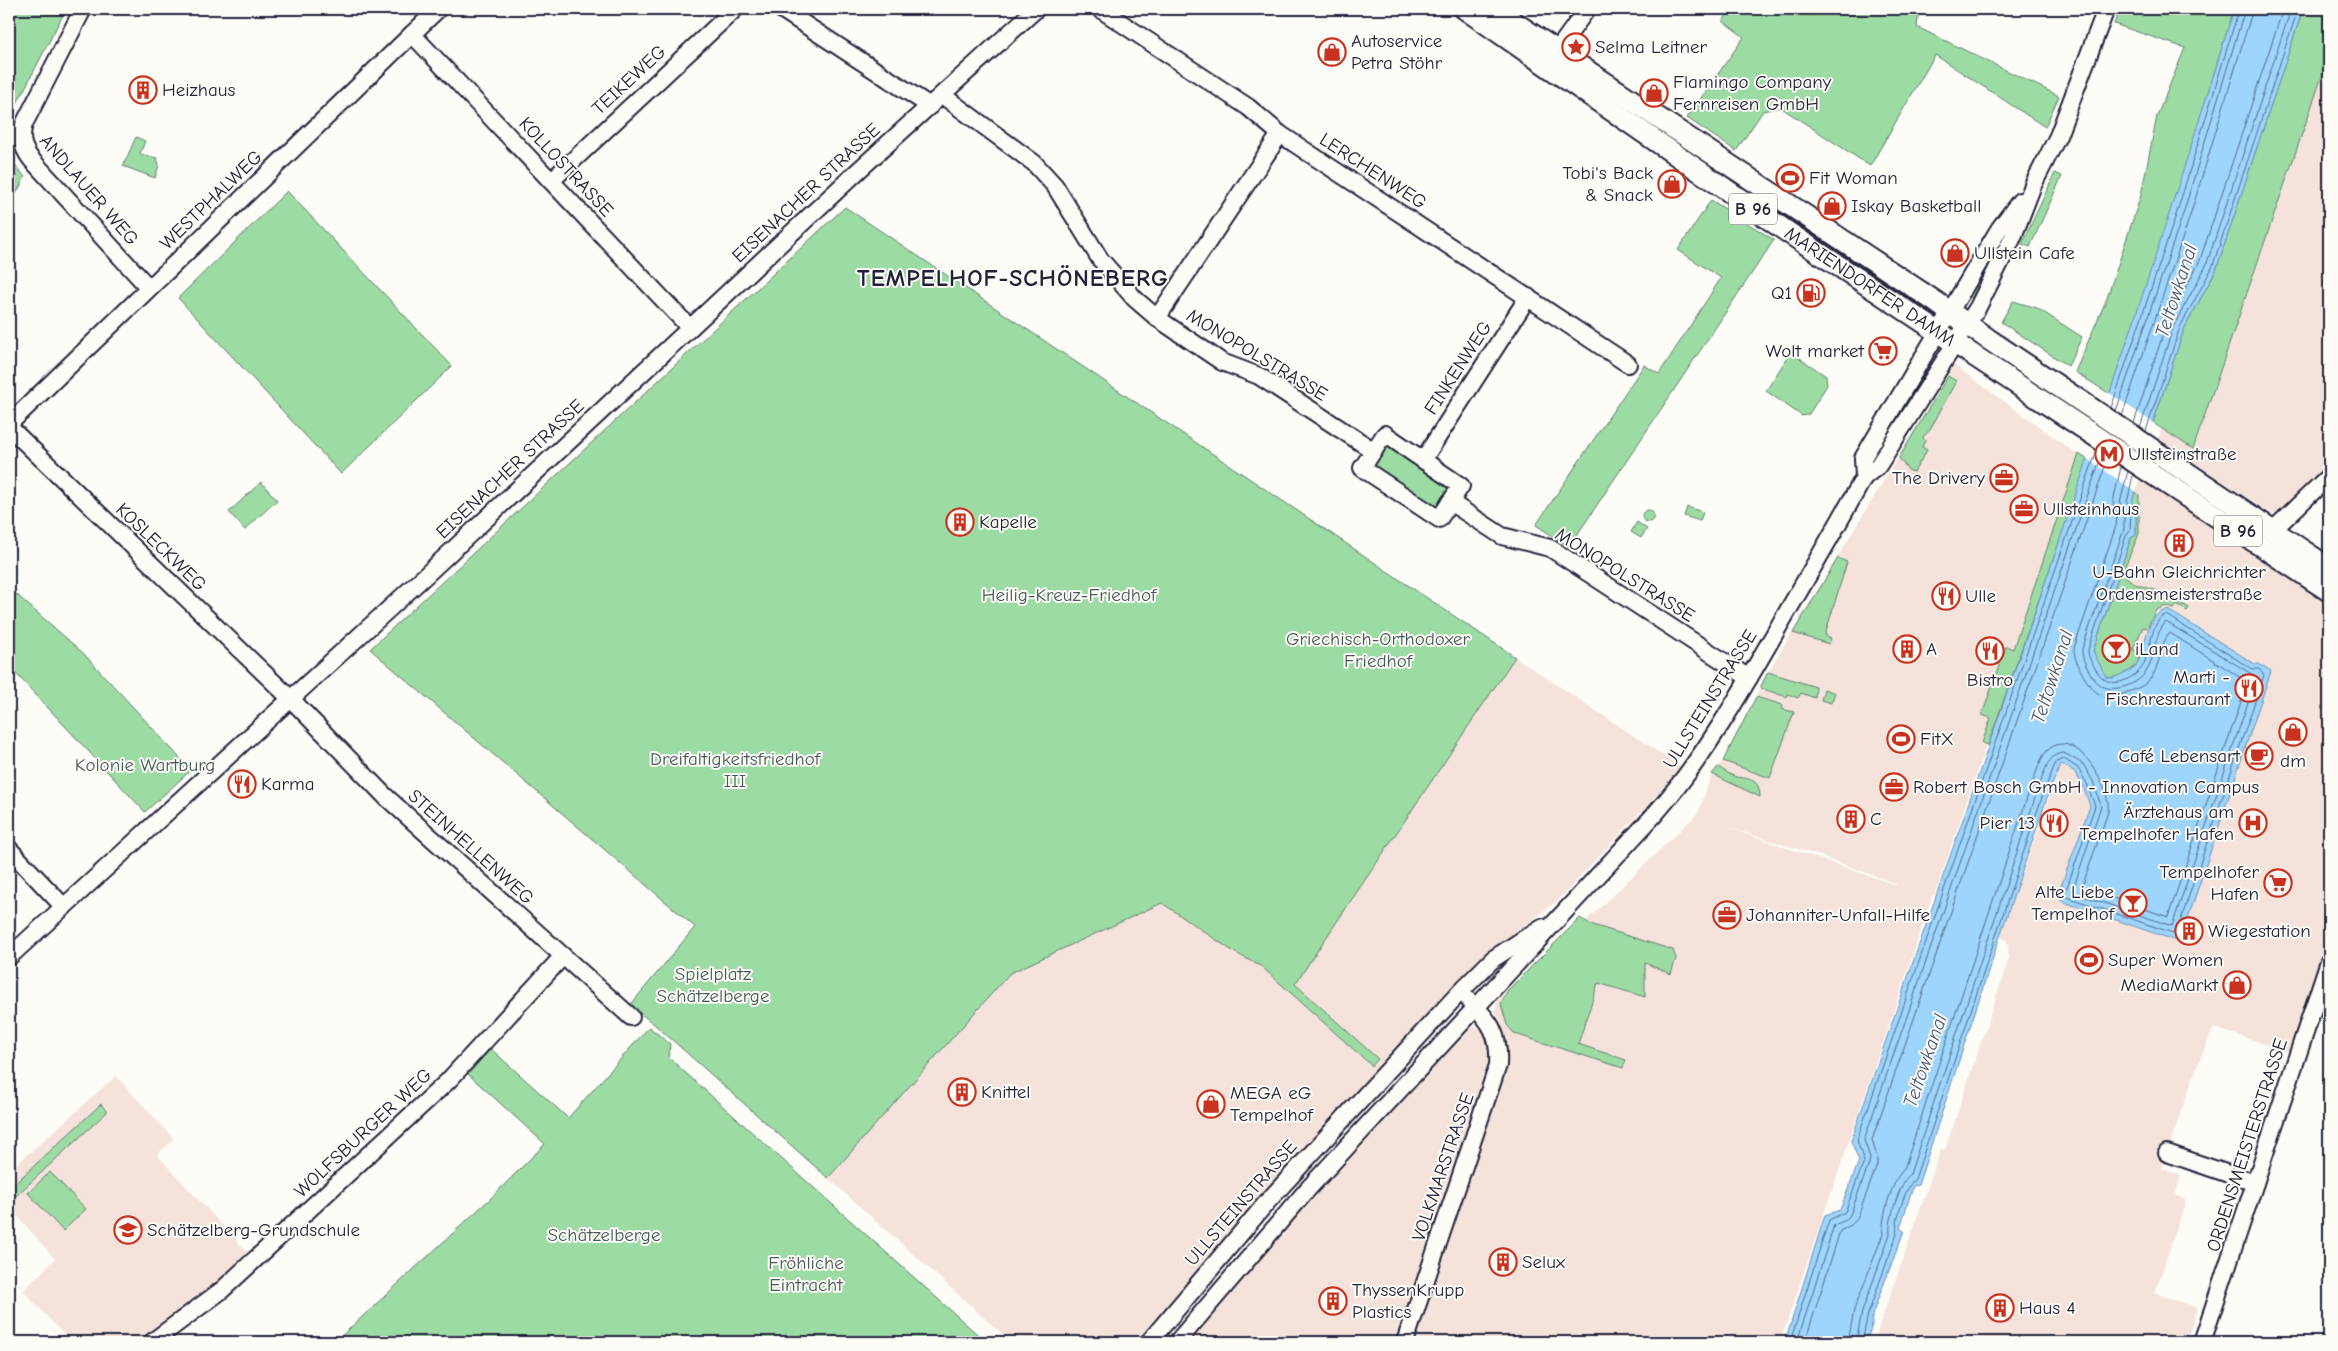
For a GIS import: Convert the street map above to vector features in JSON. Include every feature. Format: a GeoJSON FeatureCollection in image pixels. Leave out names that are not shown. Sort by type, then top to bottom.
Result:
{"type":"FeatureCollection","features":[{"type":"Feature","properties":{"kind":"main road","name":"MARIENDORFER DAMM"},"geometry":{"type":"LineString","coordinates":[[1465,9],[1552,58],[1950,311],[2274,529]]}},
{"type":"Feature","properties":{"kind":"main road","name":"MARIENDORFER DAMM"},"geometry":{"type":"LineString","coordinates":[[1494,9],[1653,141],[2329,591]]}},
{"type":"Feature","properties":{"kind":"main road","name":"B 96"},"geometry":{"type":"LineString","coordinates":[[2274,529],[2329,568]]}},
{"type":"Feature","properties":{"kind":"street","name":"ANDLAUER WEG"},"geometry":{"type":"LineString","coordinates":[[84,9],[24,124],[21,139],[24,150],[31,159],[149,288]]}},
{"type":"Feature","properties":{"kind":"street","name":"WESTPHALWEG"},"geometry":{"type":"LineString","coordinates":[[12,421],[438,9]]}},
{"type":"Feature","properties":{"kind":"street","name":"TEIKEWEG"},"geometry":{"type":"LineString","coordinates":[[551,180],[735,9]]}},
{"type":"Feature","properties":{"kind":"street"},"geometry":{"type":"LineString","coordinates":[[781,9],[930,106]]}},
{"type":"Feature","properties":{"kind":"street","name":"EISENACHER STRASSE"},"geometry":{"type":"LineString","coordinates":[[9,957],[291,699],[1036,9]]}},
{"type":"Feature","properties":{"kind":"street","name":"LERCHENWEG"},"geometry":{"type":"LineString","coordinates":[[1100,9],[1248,107],[1280,134],[1628,364]]}},
{"type":"Feature","properties":{"kind":"street"},"geometry":{"type":"LineString","coordinates":[[1552,58],[1587,9]]}},
{"type":"Feature","properties":{"kind":"street","name":"ULLSTEINSTRASSE"},"geometry":{"type":"LineString","coordinates":[[1177,1342],[1307,1190],[1677,788],[1710,743],[1864,477],[1878,466],[1968,324],[2013,237],[2033,185],[2058,136],[2106,9]]}},
{"type":"Feature","properties":{"kind":"street","name":"KOLLOSTRASSE"},"geometry":{"type":"LineString","coordinates":[[412,34],[690,328]]}},
{"type":"Feature","properties":{"kind":"street","name":"MONOPOLSTRASSE"},"geometry":{"type":"LineString","coordinates":[[942,95],[1034,163],[1046,175],[1115,279],[1157,318],[1222,362],[1259,376],[1374,451]]}},
{"type":"Feature","properties":{"kind":"street"},"geometry":{"type":"LineString","coordinates":[[1157,318],[1280,134]]}},
{"type":"Feature","properties":{"kind":"street","name":"ULLSTEINSTRASSE"},"geometry":{"type":"LineString","coordinates":[[1864,477],[1864,458],[1999,229],[2033,185]]}},
{"type":"Feature","properties":{"kind":"street","name":"FINKENWEG"},"geometry":{"type":"LineString","coordinates":[[1423,460],[1528,297]]}},
{"type":"Feature","properties":{"kind":"street","name":"KOSLECKWEG"},"geometry":{"type":"LineString","coordinates":[[12,421],[10,429],[15,435],[291,699]]}},
{"type":"Feature","properties":{"kind":"street"},"geometry":{"type":"LineString","coordinates":[[1385,434],[1423,460],[1461,486],[1439,519],[1362,468],[1385,434]]}},
{"type":"Feature","properties":{"kind":"street"},"geometry":{"type":"LineString","coordinates":[[2274,529],[2329,476]]}},
{"type":"Feature","properties":{"kind":"street","name":"MONOPOLSTRASSE"},"geometry":{"type":"LineString","coordinates":[[1450,502],[1502,536],[1550,548],[1749,678]]}},
{"type":"Feature","properties":{"kind":"street","name":"STEINHELLENWEG"},"geometry":{"type":"LineString","coordinates":[[291,699],[385,796],[630,1017]]}},
{"type":"Feature","properties":{"kind":"street"},"geometry":{"type":"LineString","coordinates":[[9,849],[64,907]]}},
{"type":"Feature","properties":{"kind":"street","name":"ULLSTEINSTRASSE"},"geometry":{"type":"LineString","coordinates":[[1149,1342],[1256,1215],[1366,1092],[1460,992],[1493,959],[1557,918]]}},
{"type":"Feature","properties":{"kind":"street","name":"WOLFSBURGER WEG"},"geometry":{"type":"LineString","coordinates":[[152,1342],[222,1290],[448,1081],[563,956]]}},
{"type":"Feature","properties":{"kind":"street","name":"ORDENSMEISTERSTRASSE"},"geometry":{"type":"LineString","coordinates":[[2202,1342],[2255,1183],[2323,999],[2329,961]]}},
{"type":"Feature","properties":{"kind":"street"},"geometry":{"type":"LineString","coordinates":[[1460,992],[1476,1008]]}},
{"type":"Feature","properties":{"kind":"street","name":"VOLKMARSTRASSE"},"geometry":{"type":"LineString","coordinates":[[1405,1342],[1498,1065],[1497,1038],[1493,1028],[1476,1008]]}},
{"type":"Feature","properties":{"kind":"street"},"geometry":{"type":"LineString","coordinates":[[1366,1092],[1383,1107]]}},
{"type":"Feature","properties":{"kind":"street"},"geometry":{"type":"LineString","coordinates":[[2167,1153],[2255,1183]]}},
{"type":"Feature","properties":{"kind":"shaded area"},"geometry":{"type":"Polygon","coordinates":[[[2329,56],[2329,466],[2281,511],[2272,514],[2158,439],[2162,428],[2193,449],[2329,56]]]}},
{"type":"Feature","properties":{"kind":"shaded area"},"geometry":{"type":"Polygon","coordinates":[[[1954,365],[2084,459],[1935,894],[1931,896],[1901,990],[1780,1342],[1413,1342],[1500,1084],[1506,1059],[1504,1034],[1495,1011],[1497,999],[1601,907],[1698,813],[1712,774],[1723,761],[1768,672],[1954,365]],[[1723,826],[1897,884],[1818,855],[1723,826]]]}},
{"type":"Feature","properties":{"kind":"shaded area"},"geometry":{"type":"Polygon","coordinates":[[[2139,474],[2329,601],[2329,931],[2290,1052],[2214,1028],[2197,1066],[2170,1143],[2166,1143],[2160,1160],[2164,1162],[2162,1169],[2181,1176],[2175,1195],[2186,1200],[2155,1293],[2197,1308],[2186,1342],[1874,1342],[1941,1149],[1945,1150],[2009,958],[2007,941],[2000,936],[2061,764],[2073,770],[2083,786],[2090,806],[2059,892],[2061,900],[2180,941],[2270,671],[2260,664],[2144,651],[2138,665],[2093,653],[2139,474]]]}},
{"type":"Feature","properties":{"kind":"shaded area"},"geometry":{"type":"Polygon","coordinates":[[[1515,657],[1681,767],[1557,901],[1489,953],[1429,1015],[1269,1187],[1139,1342],[1011,1342],[828,1178],[1010,973],[1163,903],[1234,952],[1262,967],[1290,991],[1515,657]]]}},
{"type":"Feature","properties":{"kind":"shaded area"},"geometry":{"type":"Polygon","coordinates":[[[1475,1026],[1486,1031],[1491,1050],[1489,1068],[1397,1342],[1188,1342],[1331,1175],[1466,1031],[1475,1026]]]}},
{"type":"Feature","properties":{"kind":"shaded area","name":"Schätzelberg-Grundschule"},"geometry":{"type":"Polygon","coordinates":[[[116,1076],[174,1139],[157,1155],[249,1254],[214,1286],[159,1327],[135,1342],[71,1342],[23,1291],[55,1259],[9,1206],[9,1171],[116,1076]]]}},
{"type":"Feature","properties":{"kind":"green space"},"geometry":{"type":"Polygon","coordinates":[[[9,9],[66,9],[9,119],[9,9]]]}},
{"type":"Feature","properties":{"kind":"green space"},"geometry":{"type":"Polygon","coordinates":[[[1731,9],[1919,9],[1917,27],[2059,96],[2045,127],[1935,55],[1870,166],[1780,107],[1763,111],[1736,151],[1687,118],[1744,37],[1723,21],[1731,9]]]}},
{"type":"Feature","properties":{"kind":"green space"},"geometry":{"type":"Polygon","coordinates":[[[2120,9],[2234,9],[2172,210],[2110,394],[2075,372],[2107,298],[2141,195],[2157,116],[2185,48],[2114,24],[2120,9]]]}},
{"type":"Feature","properties":{"kind":"green space"},"geometry":{"type":"Polygon","coordinates":[[[2303,9],[2329,9],[2329,56],[2193,449],[2153,423],[2184,329],[2216,270],[2303,9]]]}},
{"type":"Feature","properties":{"kind":"green space"},"geometry":{"type":"Polygon","coordinates":[[[1569,68],[1929,306],[1925,313],[1766,208],[1569,68]]]}},
{"type":"Feature","properties":{"kind":"green space"},"geometry":{"type":"Polygon","coordinates":[[[136,137],[145,141],[140,154],[157,158],[159,165],[155,178],[123,166],[136,137]]]}},
{"type":"Feature","properties":{"kind":"green space"},"geometry":{"type":"Polygon","coordinates":[[[9,158],[25,177],[9,207],[9,158]]]}},
{"type":"Feature","properties":{"kind":"green space"},"geometry":{"type":"Polygon","coordinates":[[[2055,173],[2062,176],[2030,247],[2022,244],[2055,173]]]}},
{"type":"Feature","properties":{"kind":"green space"},"geometry":{"type":"Polygon","coordinates":[[[287,191],[452,366],[341,474],[178,298],[287,191]]]}},
{"type":"Feature","properties":{"kind":"green space"},"geometry":{"type":"Polygon","coordinates":[[[1711,200],[1774,240],[1569,547],[1536,525],[1644,365],[1659,374],[1721,278],[1678,250],[1711,200]]]}},
{"type":"Feature","properties":{"kind":"green space"},"geometry":{"type":"Polygon","coordinates":[[[845,207],[1515,657],[1295,984],[1378,1059],[1372,1066],[1262,967],[1234,952],[1162,903],[1010,973],[828,1178],[653,1023],[641,1014],[628,1008],[695,927],[370,649],[845,207]]]}},
{"type":"Feature","properties":{"kind":"green space"},"geometry":{"type":"Polygon","coordinates":[[[2006,233],[1974,299],[1968,296],[2006,233]]]}},
{"type":"Feature","properties":{"kind":"green space"},"geometry":{"type":"Polygon","coordinates":[[[2013,301],[2037,308],[2082,337],[2068,366],[2001,322],[2013,301]]]}},
{"type":"Feature","properties":{"kind":"green space"},"geometry":{"type":"Polygon","coordinates":[[[1980,346],[2042,386],[2073,402],[2069,407],[1978,348],[1980,346]]]}},
{"type":"Feature","properties":{"kind":"green space"},"geometry":{"type":"Polygon","coordinates":[[[1791,352],[1826,376],[1827,385],[1809,414],[1802,416],[1766,391],[1791,352]]]}},
{"type":"Feature","properties":{"kind":"green space"},"geometry":{"type":"Polygon","coordinates":[[[1948,376],[1956,381],[1930,430],[1923,437],[1925,441],[1922,447],[1927,450],[1914,472],[1909,471],[1899,458],[1948,376]]]}},
{"type":"Feature","properties":{"kind":"green space"},"geometry":{"type":"Polygon","coordinates":[[[1388,445],[1449,485],[1450,490],[1437,508],[1373,467],[1377,453],[1388,445]]]}},
{"type":"Feature","properties":{"kind":"green space"},"geometry":{"type":"Polygon","coordinates":[[[2079,454],[2088,460],[1988,745],[1982,743],[1991,718],[1982,715],[2006,646],[2013,649],[2079,454]]]}},
{"type":"Feature","properties":{"kind":"green space"},"geometry":{"type":"Polygon","coordinates":[[[261,482],[277,500],[245,530],[229,512],[261,482]]]}},
{"type":"Feature","properties":{"kind":"green space"},"geometry":{"type":"Polygon","coordinates":[[[2134,490],[2139,495],[2139,534],[2125,566],[2126,577],[2135,584],[2161,592],[2189,608],[2187,611],[2177,605],[2174,609],[2166,606],[2156,610],[2147,628],[2143,627],[2133,649],[2142,655],[2140,660],[2130,671],[2110,678],[2104,674],[2093,651],[2131,538],[2136,535],[2136,507],[2132,504],[2134,490]]]}},
{"type":"Feature","properties":{"kind":"green space"},"geometry":{"type":"Polygon","coordinates":[[[1687,507],[1703,512],[1700,521],[1684,516],[1687,507]]]}},
{"type":"Feature","properties":{"kind":"green space"},"geometry":{"type":"Polygon","coordinates":[[[1646,510],[1650,510],[1654,516],[1650,522],[1646,522],[1642,518],[1642,514],[1646,510]]]}},
{"type":"Feature","properties":{"kind":"green space"},"geometry":{"type":"Polygon","coordinates":[[[1637,522],[1647,529],[1641,538],[1631,532],[1637,522]]]}},
{"type":"Feature","properties":{"kind":"green space"},"geometry":{"type":"Polygon","coordinates":[[[1838,558],[1847,562],[1825,635],[1831,638],[1829,644],[1793,633],[1838,558]]]}},
{"type":"Feature","properties":{"kind":"green space","name":"Kolonie Wartburg"},"geometry":{"type":"Polygon","coordinates":[[[9,588],[83,653],[191,770],[145,812],[9,666],[9,588]]]}},
{"type":"Feature","properties":{"kind":"green space"},"geometry":{"type":"Polygon","coordinates":[[[1768,672],[1816,687],[1815,698],[1801,693],[1798,698],[1788,694],[1787,697],[1760,688],[1768,672]]]}},
{"type":"Feature","properties":{"kind":"green space"},"geometry":{"type":"Polygon","coordinates":[[[1824,689],[1835,693],[1831,703],[1821,700],[1824,689]]]}},
{"type":"Feature","properties":{"kind":"green space"},"geometry":{"type":"Polygon","coordinates":[[[1756,697],[1783,705],[1782,709],[1794,712],[1770,778],[1723,761],[1756,697]]]}},
{"type":"Feature","properties":{"kind":"green space"},"geometry":{"type":"Polygon","coordinates":[[[1718,767],[1736,777],[1746,778],[1756,783],[1760,791],[1760,797],[1712,774],[1718,767]]]}},
{"type":"Feature","properties":{"kind":"green space"},"geometry":{"type":"Polygon","coordinates":[[[1580,918],[1590,924],[1673,950],[1676,958],[1671,974],[1645,963],[1645,997],[1598,983],[1578,1044],[1626,1060],[1623,1068],[1515,1034],[1507,1025],[1501,1004],[1507,991],[1580,918]]]}},
{"type":"Feature","properties":{"kind":"green space","name":"Schätzelberge"},"geometry":{"type":"Polygon","coordinates":[[[649,1027],[670,1044],[669,1058],[986,1342],[335,1342],[491,1198],[545,1144],[468,1074],[491,1049],[568,1118],[649,1027]]]}},
{"type":"Feature","properties":{"kind":"green space"},"geometry":{"type":"Polygon","coordinates":[[[101,1104],[107,1112],[16,1196],[9,1189],[101,1104]]]}},
{"type":"Feature","properties":{"kind":"green space"},"geometry":{"type":"Polygon","coordinates":[[[50,1172],[86,1209],[63,1231],[28,1193],[50,1172]]]}},
{"type":"Feature","properties":{"kind":"water","name":"Teltowkanal"},"geometry":{"type":"Polygon","coordinates":[[[2234,9],[2303,9],[2216,270],[2184,329],[2153,423],[2132,503],[2136,507],[2136,535],[2131,538],[2093,651],[2106,677],[2113,678],[2135,668],[2143,651],[2153,619],[2162,611],[2168,610],[2255,664],[2259,664],[2271,671],[2180,942],[2064,902],[2059,898],[2059,892],[2090,806],[2083,786],[2074,771],[2061,764],[2049,792],[2000,936],[1918,1185],[1913,1186],[1900,1228],[1904,1231],[1872,1315],[1872,1325],[1866,1342],[1785,1342],[1825,1215],[1840,1210],[1859,1161],[1851,1141],[2096,435],[2234,9]]]}},
{"type":"Feature","properties":{"kind":"pier"},"geometry":{"type":"Polygon","coordinates":[[[2108,392],[2155,424],[2136,492],[2086,458],[2108,392]]]}},
{"type":"Feature","properties":{"kind":"place","name":"Selma Leitner"},"geometry":{"type":"Point","coordinates":[1576,47]}},
{"type":"Feature","properties":{"kind":"place","name":"Autoservice Petra Stöhr"},"geometry":{"type":"Point","coordinates":[1332,52]}},
{"type":"Feature","properties":{"kind":"place","name":"Heizhaus"},"geometry":{"type":"Point","coordinates":[143,90]}},
{"type":"Feature","properties":{"kind":"place","name":"Flamingo Company Fernreisen GmbH"},"geometry":{"type":"Point","coordinates":[1654,93]}},
{"type":"Feature","properties":{"kind":"place","name":"Fit Woman"},"geometry":{"type":"Point","coordinates":[1790,178]}},
{"type":"Feature","properties":{"kind":"place","name":"Tobi's Back & Snack"},"geometry":{"type":"Point","coordinates":[1672,184]}},
{"type":"Feature","properties":{"kind":"place","name":"Iskay Basketball"},"geometry":{"type":"Point","coordinates":[1832,206]}},
{"type":"Feature","properties":{"kind":"place","name":"Ullstein Cafe"},"geometry":{"type":"Point","coordinates":[1955,253]}},
{"type":"Feature","properties":{"kind":"place","name":"Q1"},"geometry":{"type":"Point","coordinates":[1811,293]}},
{"type":"Feature","properties":{"kind":"place","name":"Wolt market"},"geometry":{"type":"Point","coordinates":[1883,351]}},
{"type":"Feature","properties":{"kind":"place","name":"Ullsteinstraße"},"geometry":{"type":"Point","coordinates":[2109,454]}},
{"type":"Feature","properties":{"kind":"place","name":"The Drivery"},"geometry":{"type":"Point","coordinates":[2004,478]}},
{"type":"Feature","properties":{"kind":"place","name":"Ullsteinhaus"},"geometry":{"type":"Point","coordinates":[2024,509]}},
{"type":"Feature","properties":{"kind":"place","name":"Kapelle"},"geometry":{"type":"Point","coordinates":[960,522]}},
{"type":"Feature","properties":{"kind":"place","name":"U-Bahn Gleichrichter Ordensmeisterstraße"},"geometry":{"type":"Point","coordinates":[2179,543]}},
{"type":"Feature","properties":{"kind":"place","name":"Ulle"},"geometry":{"type":"Point","coordinates":[1946,596]}},
{"type":"Feature","properties":{"kind":"place","name":"A"},"geometry":{"type":"Point","coordinates":[1907,649]}},
{"type":"Feature","properties":{"kind":"place","name":"iLand"},"geometry":{"type":"Point","coordinates":[2116,649]}},
{"type":"Feature","properties":{"kind":"place","name":"Bistro"},"geometry":{"type":"Point","coordinates":[1990,651]}},
{"type":"Feature","properties":{"kind":"place","name":"Marti - Fischrestaurant"},"geometry":{"type":"Point","coordinates":[2249,688]}},
{"type":"Feature","properties":{"kind":"place","name":"dm"},"geometry":{"type":"Point","coordinates":[2293,732]}},
{"type":"Feature","properties":{"kind":"place","name":"FitX"},"geometry":{"type":"Point","coordinates":[1901,739]}},
{"type":"Feature","properties":{"kind":"place","name":"Café Lebensart"},"geometry":{"type":"Point","coordinates":[2259,756]}},
{"type":"Feature","properties":{"kind":"place","name":"Karma"},"geometry":{"type":"Point","coordinates":[242,784]}},
{"type":"Feature","properties":{"kind":"place","name":"Robert Bosch GmbH - Innovation Campus"},"geometry":{"type":"Point","coordinates":[1894,787]}},
{"type":"Feature","properties":{"kind":"place","name":"C"},"geometry":{"type":"Point","coordinates":[1851,819]}},
{"type":"Feature","properties":{"kind":"place","name":"Pier 13"},"geometry":{"type":"Point","coordinates":[2054,823]}},
{"type":"Feature","properties":{"kind":"place","name":"Ärztehaus am Tempelhofer Hafen"},"geometry":{"type":"Point","coordinates":[2253,823]}},
{"type":"Feature","properties":{"kind":"place","name":"Tempelhofer Hafen"},"geometry":{"type":"Point","coordinates":[2278,883]}},
{"type":"Feature","properties":{"kind":"place","name":"Alte Liebe Tempelhof"},"geometry":{"type":"Point","coordinates":[2133,903]}},
{"type":"Feature","properties":{"kind":"place","name":"Johanniter-Unfall-Hilfe"},"geometry":{"type":"Point","coordinates":[1727,915]}},
{"type":"Feature","properties":{"kind":"place","name":"Wiegestation"},"geometry":{"type":"Point","coordinates":[2189,931]}},
{"type":"Feature","properties":{"kind":"place","name":"Super Women"},"geometry":{"type":"Point","coordinates":[2089,960]}},
{"type":"Feature","properties":{"kind":"place","name":"MediaMarkt"},"geometry":{"type":"Point","coordinates":[2237,985]}},
{"type":"Feature","properties":{"kind":"place","name":"Knittel"},"geometry":{"type":"Point","coordinates":[962,1092]}},
{"type":"Feature","properties":{"kind":"place","name":"MEGA eG Tempelhof"},"geometry":{"type":"Point","coordinates":[1211,1104]}},
{"type":"Feature","properties":{"kind":"place","name":"Schätzelberg-Grundschule"},"geometry":{"type":"Point","coordinates":[128,1230]}},
{"type":"Feature","properties":{"kind":"place","name":"Selux"},"geometry":{"type":"Point","coordinates":[1503,1262]}},
{"type":"Feature","properties":{"kind":"place","name":"ThyssenKrupp Plastics"},"geometry":{"type":"Point","coordinates":[1333,1301]}},
{"type":"Feature","properties":{"kind":"place","name":"Haus 4"},"geometry":{"type":"Point","coordinates":[2000,1308]}},
{"type":"Feature","properties":{"kind":"district","name":"TEMPELHOF-SCHÖNEBERG"},"geometry":{"type":"Point","coordinates":[1013,278]}},
{"type":"Feature","properties":{"kind":"park label","name":"Heilig-Kreuz-Friedhof"},"geometry":{"type":"Point","coordinates":[1069,595]}},
{"type":"Feature","properties":{"kind":"park label","name":"Griechisch-Orthodoxer Friedhof"},"geometry":{"type":"Point","coordinates":[1378,650]}},
{"type":"Feature","properties":{"kind":"park label","name":"Dreifaltigkeitsfriedhof III"},"geometry":{"type":"Point","coordinates":[735,770]}},
{"type":"Feature","properties":{"kind":"park label","name":"Spielplatz Schätzelberge"},"geometry":{"type":"Point","coordinates":[713,985]}},
{"type":"Feature","properties":{"kind":"park label","name":"Fröhliche Eintracht"},"geometry":{"type":"Point","coordinates":[806,1274]}}]}
